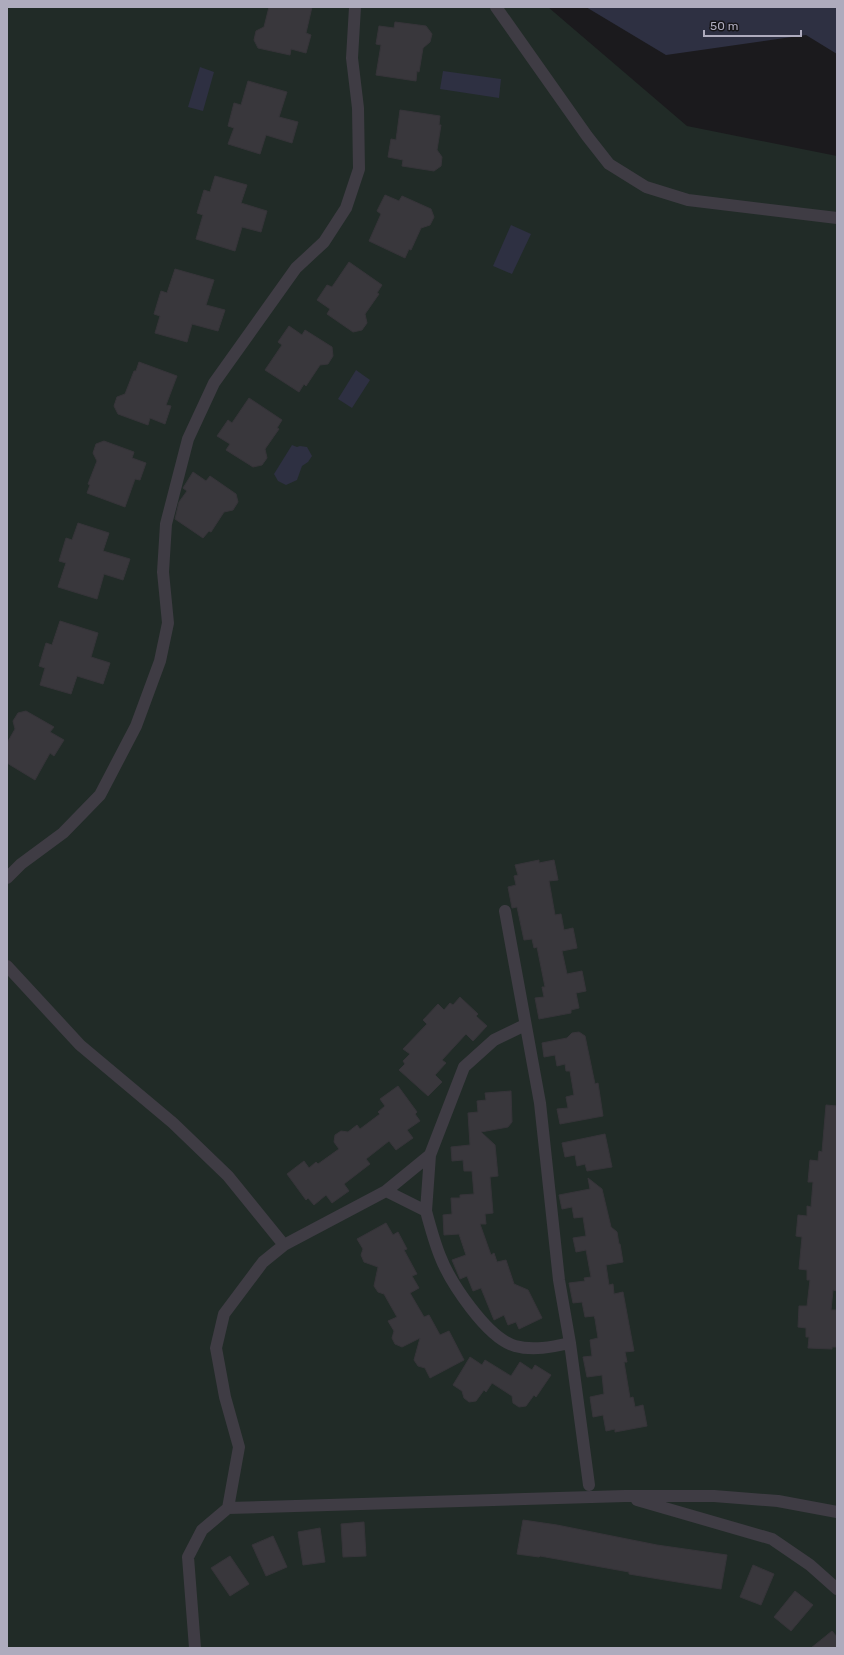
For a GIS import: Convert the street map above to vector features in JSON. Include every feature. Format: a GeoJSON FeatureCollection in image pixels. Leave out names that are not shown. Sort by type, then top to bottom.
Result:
{"type":"FeatureCollection","features":[{"type":"Feature","properties":{"kind":"street"},"geometry":{"type":"LineString","coordinates":[[7,878],[21,864],[63,833],[100,795],[136,726],[160,661],[168,623],[163,572],[166,524],[188,439],[214,383],[296,268],[324,242],[346,208],[359,169],[358,108],[352,58],[355,7]]}},
{"type":"Feature","properties":{"kind":"street"},"geometry":{"type":"LineString","coordinates":[[496,7],[587,136],[610,164],[646,187],[688,200],[837,218]]}},
{"type":"Feature","properties":{"kind":"street"},"geometry":{"type":"LineString","coordinates":[[505,911],[540,1103],[558,1273],[570,1343],[589,1485]]}},
{"type":"Feature","properties":{"kind":"street"},"geometry":{"type":"LineString","coordinates":[[7,966],[80,1045],[173,1123],[228,1176],[284,1244]]}},
{"type":"Feature","properties":{"kind":"street"},"geometry":{"type":"LineString","coordinates":[[525,1025],[494,1040],[464,1067],[430,1154],[426,1212],[440,1256],[465,1301],[491,1331],[514,1346],[544,1348],[570,1343]]}},
{"type":"Feature","properties":{"kind":"street"},"geometry":{"type":"LineString","coordinates":[[228,1508],[239,1447],[225,1397],[216,1348],[224,1314],[263,1262],[284,1244],[386,1191],[430,1154]]}},
{"type":"Feature","properties":{"kind":"street"},"geometry":{"type":"LineString","coordinates":[[386,1191],[426,1212]]}},
{"type":"Feature","properties":{"kind":"street"},"geometry":{"type":"LineString","coordinates":[[625,1496],[772,1539],[810,1565],[837,1589]]}},
{"type":"Feature","properties":{"kind":"street"},"geometry":{"type":"LineString","coordinates":[[195,1648],[188,1557],[202,1530],[228,1508],[625,1496],[714,1496],[778,1501],[837,1512]]}},
{"type":"Feature","properties":{"kind":"shaded area"},"geometry":{"type":"Polygon","coordinates":[[[7,7],[548,7],[687,126],[837,156],[837,1648],[7,1648],[7,7]]]}},
{"type":"Feature","properties":{"kind":"water"},"geometry":{"type":"Polygon","coordinates":[[[586,7],[837,7],[837,54],[806,35],[666,55],[586,7]]]}},
{"type":"Feature","properties":{"kind":"water"},"geometry":{"type":"Polygon","coordinates":[[[200,67],[214,72],[203,111],[188,107],[200,67]]]}},
{"type":"Feature","properties":{"kind":"water"},"geometry":{"type":"Polygon","coordinates":[[[443,71],[501,79],[499,98],[440,89],[443,71]]]}},
{"type":"Feature","properties":{"kind":"water"},"geometry":{"type":"Polygon","coordinates":[[[511,225],[531,234],[512,274],[493,266],[511,225]]]}},
{"type":"Feature","properties":{"kind":"water"},"geometry":{"type":"Polygon","coordinates":[[[356,370],[370,380],[352,408],[338,399],[356,370]]]}},
{"type":"Feature","properties":{"kind":"water"},"geometry":{"type":"Polygon","coordinates":[[[292,445],[297,447],[307,447],[312,456],[308,462],[302,466],[297,480],[286,485],[278,481],[274,474],[292,445]]]}},
{"type":"Feature","properties":{"kind":"building"},"geometry":{"type":"Polygon","coordinates":[[[269,7],[312,7],[306,33],[311,35],[306,53],[291,49],[290,55],[258,48],[254,40],[256,31],[264,27],[269,7]]]}},
{"type":"Feature","properties":{"kind":"building"},"geometry":{"type":"Polygon","coordinates":[[[395,22],[426,26],[432,34],[430,42],[423,48],[416,81],[376,75],[381,45],[376,44],[379,26],[394,28],[395,22]]]}},
{"type":"Feature","properties":{"kind":"building"},"geometry":{"type":"Polygon","coordinates":[[[248,81],[287,92],[279,117],[298,122],[292,143],[266,135],[260,154],[228,144],[234,128],[228,126],[234,103],[241,105],[248,81]]]}},
{"type":"Feature","properties":{"kind":"building"},"geometry":{"type":"Polygon","coordinates":[[[400,110],[440,116],[439,125],[441,125],[437,150],[442,157],[441,166],[434,171],[402,166],[403,160],[388,157],[391,139],[396,140],[400,110]]]}},
{"type":"Feature","properties":{"kind":"building"},"geometry":{"type":"Polygon","coordinates":[[[215,176],[247,185],[241,203],[267,211],[261,232],[242,227],[235,251],[196,239],[203,215],[197,213],[204,190],[210,192],[215,176]]]}},
{"type":"Feature","properties":{"kind":"building"},"geometry":{"type":"Polygon","coordinates":[[[385,195],[399,201],[402,196],[431,209],[434,217],[430,225],[421,228],[411,250],[409,249],[405,258],[369,241],[381,214],[377,211],[385,195]]]}},
{"type":"Feature","properties":{"kind":"building"},"geometry":{"type":"Polygon","coordinates":[[[349,262],[382,285],[377,293],[379,294],[365,314],[367,323],[362,330],[353,332],[327,314],[330,309],[317,300],[327,285],[332,287],[349,262]]]}},
{"type":"Feature","properties":{"kind":"building"},"geometry":{"type":"Polygon","coordinates":[[[175,269],[214,280],[206,305],[225,310],[218,331],[192,324],[187,342],[155,333],[160,316],[154,314],[161,291],[167,293],[175,269]]]}},
{"type":"Feature","properties":{"kind":"building"},"geometry":{"type":"Polygon","coordinates":[[[289,326],[302,335],[305,330],[332,347],[333,356],[328,364],[320,365],[306,386],[304,384],[299,392],[265,370],[282,345],[278,342],[289,326]]]}},
{"type":"Feature","properties":{"kind":"building"},"geometry":{"type":"Polygon","coordinates":[[[139,362],[177,376],[166,405],[171,406],[165,424],[150,418],[148,425],[118,414],[114,406],[117,397],[125,394],[139,362]]]}},
{"type":"Feature","properties":{"kind":"building"},"geometry":{"type":"Polygon","coordinates":[[[249,398],[282,420],[277,428],[279,429],[265,449],[267,458],[262,465],[253,467],[226,450],[230,444],[217,436],[228,420],[232,423],[249,398]]]}},
{"type":"Feature","properties":{"kind":"building"},"geometry":{"type":"Polygon","coordinates":[[[104,441],[134,452],[132,458],[146,463],[140,480],[135,479],[125,507],[87,493],[90,485],[88,484],[97,461],[93,453],[96,444],[104,441]]]}},
{"type":"Feature","properties":{"kind":"building"},"geometry":{"type":"Polygon","coordinates":[[[193,472],[206,481],[210,476],[236,494],[238,502],[233,510],[224,512],[211,532],[209,531],[203,538],[175,519],[179,502],[187,491],[183,488],[193,472]]]}},
{"type":"Feature","properties":{"kind":"building"},"geometry":{"type":"Polygon","coordinates":[[[78,523],[109,533],[103,551],[130,559],[123,580],[104,574],[97,599],[58,587],[66,563],[59,561],[66,538],[72,540],[78,523]]]}},
{"type":"Feature","properties":{"kind":"building"},"geometry":{"type":"Polygon","coordinates":[[[60,621],[98,633],[91,657],[110,663],[103,684],[77,676],[71,694],[40,685],[45,668],[39,666],[46,643],[52,645],[60,621]]]}},
{"type":"Feature","properties":{"kind":"building"},"geometry":{"type":"Polygon","coordinates":[[[26,711],[54,727],[50,732],[64,740],[54,756],[50,753],[35,780],[7,763],[7,743],[15,729],[13,721],[18,713],[26,711]]]}},
{"type":"Feature","properties":{"kind":"building"},"geometry":{"type":"Polygon","coordinates":[[[539,860],[539,863],[554,860],[558,880],[549,881],[555,915],[561,914],[564,930],[573,928],[577,948],[562,951],[567,974],[582,971],[586,991],[576,993],[579,1008],[571,1010],[571,1013],[539,1019],[535,998],[544,997],[542,987],[545,987],[537,947],[534,948],[532,939],[524,940],[517,907],[512,908],[508,887],[516,885],[514,876],[518,875],[515,865],[539,860]]]}},
{"type":"Feature","properties":{"kind":"building"},"geometry":{"type":"Polygon","coordinates":[[[460,997],[478,1014],[476,1016],[487,1026],[473,1041],[466,1034],[442,1060],[446,1063],[435,1075],[442,1082],[428,1096],[399,1070],[405,1064],[403,1061],[410,1054],[403,1049],[427,1024],[423,1020],[438,1004],[444,1010],[450,1003],[453,1005],[460,997]]]}},
{"type":"Feature","properties":{"kind":"building"},"geometry":{"type":"Polygon","coordinates":[[[579,1032],[585,1036],[595,1084],[598,1083],[603,1116],[560,1124],[557,1109],[568,1108],[566,1097],[574,1095],[570,1071],[566,1071],[565,1064],[557,1066],[555,1055],[544,1057],[542,1043],[567,1038],[572,1033],[579,1032]]]}},
{"type":"Feature","properties":{"kind":"building"},"geometry":{"type":"Polygon","coordinates":[[[398,1086],[417,1112],[415,1114],[420,1121],[407,1130],[413,1138],[396,1150],[389,1141],[366,1159],[370,1164],[344,1184],[349,1191],[332,1203],[326,1195],[314,1205],[308,1198],[306,1200],[287,1174],[304,1161],[309,1168],[316,1162],[318,1164],[339,1149],[334,1142],[335,1135],[341,1131],[348,1132],[357,1125],[360,1129],[380,1114],[378,1112],[385,1106],[380,1099],[398,1086]]]}},
{"type":"Feature","properties":{"kind":"building"},"geometry":{"type":"Polygon","coordinates":[[[511,1091],[512,1122],[508,1127],[481,1132],[495,1145],[498,1176],[490,1177],[493,1213],[485,1214],[486,1224],[480,1224],[491,1255],[494,1253],[497,1262],[506,1260],[514,1284],[528,1290],[542,1318],[519,1329],[516,1322],[508,1325],[504,1315],[494,1320],[481,1288],[473,1291],[467,1276],[460,1279],[452,1260],[466,1255],[459,1234],[444,1235],[443,1215],[452,1214],[451,1198],[460,1198],[460,1195],[474,1194],[472,1171],[464,1171],[463,1160],[452,1161],[451,1147],[470,1145],[468,1113],[478,1112],[477,1101],[486,1100],[485,1093],[511,1091]]]}},
{"type":"Feature","properties":{"kind":"building"},"geometry":{"type":"Polygon","coordinates":[[[826,1105],[837,1106],[837,1291],[833,1290],[831,1310],[837,1310],[837,1347],[832,1347],[832,1349],[808,1348],[809,1337],[806,1337],[806,1328],[798,1327],[799,1306],[807,1306],[810,1280],[807,1280],[807,1270],[799,1269],[802,1237],[796,1236],[798,1215],[807,1216],[807,1206],[811,1207],[813,1182],[808,1182],[810,1160],[818,1161],[819,1151],[822,1152],[826,1105]]]}},
{"type":"Feature","properties":{"kind":"building"},"geometry":{"type":"Polygon","coordinates":[[[605,1134],[612,1167],[587,1171],[585,1164],[577,1166],[575,1155],[565,1157],[562,1143],[605,1134]]]}},
{"type":"Feature","properties":{"kind":"building"},"geometry":{"type":"Polygon","coordinates":[[[588,1178],[602,1189],[611,1227],[617,1232],[620,1244],[623,1262],[606,1265],[609,1285],[613,1284],[614,1294],[623,1292],[634,1351],[625,1352],[627,1362],[624,1362],[630,1398],[633,1397],[635,1407],[643,1405],[647,1426],[615,1432],[615,1429],[606,1431],[603,1415],[593,1417],[590,1397],[604,1394],[602,1375],[587,1377],[583,1357],[592,1356],[590,1340],[598,1338],[595,1319],[594,1316],[585,1317],[582,1302],[573,1303],[569,1283],[585,1281],[584,1278],[591,1277],[586,1250],[576,1252],[573,1238],[586,1236],[583,1217],[574,1218],[572,1207],[562,1209],[559,1195],[590,1189],[588,1178]]]}},
{"type":"Feature","properties":{"kind":"building"},"geometry":{"type":"Polygon","coordinates":[[[386,1223],[393,1235],[398,1232],[407,1249],[404,1250],[417,1274],[412,1276],[419,1288],[410,1293],[424,1317],[429,1315],[440,1335],[449,1331],[464,1360],[430,1378],[425,1368],[418,1366],[414,1360],[420,1338],[402,1347],[395,1344],[392,1338],[394,1331],[388,1321],[397,1317],[384,1294],[378,1292],[374,1286],[378,1267],[364,1262],[361,1255],[363,1249],[357,1239],[386,1223]]]}},
{"type":"Feature","properties":{"kind":"building"},"geometry":{"type":"Polygon","coordinates":[[[470,1357],[482,1365],[485,1360],[511,1376],[520,1362],[532,1370],[535,1365],[551,1375],[536,1397],[534,1395],[526,1406],[519,1407],[513,1403],[512,1396],[492,1383],[486,1392],[484,1390],[476,1401],[469,1402],[464,1398],[462,1391],[453,1385],[470,1357]]]}},
{"type":"Feature","properties":{"kind":"building"},"geometry":{"type":"Polygon","coordinates":[[[523,1520],[557,1525],[657,1545],[727,1555],[721,1589],[629,1574],[629,1572],[540,1556],[517,1554],[523,1520]]]}},
{"type":"Feature","properties":{"kind":"building"},"geometry":{"type":"Polygon","coordinates":[[[364,1522],[366,1556],[343,1557],[341,1524],[364,1522]]]}},
{"type":"Feature","properties":{"kind":"building"},"geometry":{"type":"Polygon","coordinates":[[[320,1528],[325,1562],[303,1565],[298,1532],[320,1528]]]}},
{"type":"Feature","properties":{"kind":"building"},"geometry":{"type":"Polygon","coordinates":[[[273,1536],[287,1567],[266,1576],[252,1545],[273,1536]]]}},
{"type":"Feature","properties":{"kind":"building"},"geometry":{"type":"Polygon","coordinates":[[[230,1556],[249,1584],[230,1596],[211,1568],[230,1556]]]}},
{"type":"Feature","properties":{"kind":"building"},"geometry":{"type":"Polygon","coordinates":[[[753,1565],[774,1574],[761,1605],[740,1597],[753,1565]]]}},
{"type":"Feature","properties":{"kind":"building"},"geometry":{"type":"Polygon","coordinates":[[[795,1591],[813,1605],[791,1631],[774,1617],[795,1591]]]}},
{"type":"Feature","properties":{"kind":"building"},"geometry":{"type":"Polygon","coordinates":[[[832,1631],[837,1637],[837,1648],[811,1648],[832,1631]]]}}]}
